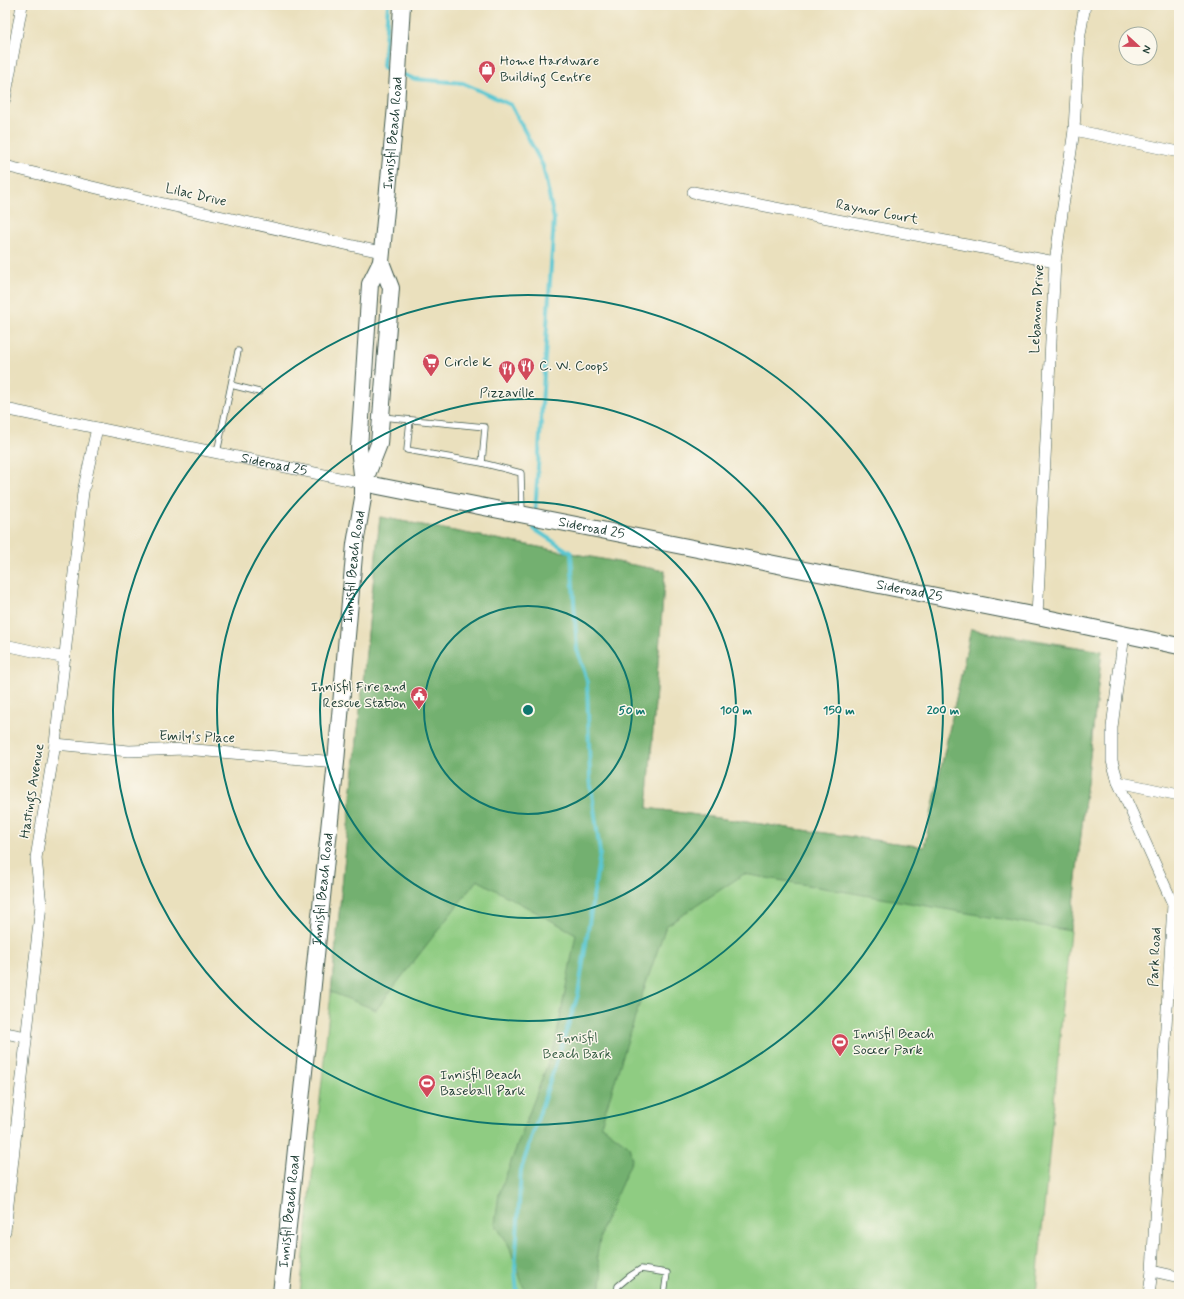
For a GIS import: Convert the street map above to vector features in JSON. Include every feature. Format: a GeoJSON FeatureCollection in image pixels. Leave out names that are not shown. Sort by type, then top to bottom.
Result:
{"type":"FeatureCollection","features":[{"type":"Feature","properties":{"kind":"main road","name":"Innisfil Beach Road"},"geometry":{"type":"LineString","coordinates":[[281,1294],[336,762],[356,544],[363,498],[359,448],[370,284],[381,257],[396,106],[402,5]]}},
{"type":"Feature","properties":{"kind":"main road","name":"Innisfil Beach Road"},"geometry":{"type":"LineString","coordinates":[[363,484],[379,444],[382,417],[391,288],[381,257]]}},
{"type":"Feature","properties":{"kind":"main road","name":"Sideroad 25"},"geometry":{"type":"LineString","coordinates":[[363,484],[1036,616],[1179,646]]}},
{"type":"Feature","properties":{"kind":"street"},"geometry":{"type":"LineString","coordinates":[[5,99],[22,5]]}},
{"type":"Feature","properties":{"kind":"street","name":"Lebanon Drive"},"geometry":{"type":"LineString","coordinates":[[1036,616],[1055,262],[1074,130],[1079,40],[1085,5]]}},
{"type":"Feature","properties":{"kind":"street"},"geometry":{"type":"LineString","coordinates":[[1074,130],[1179,152]]}},
{"type":"Feature","properties":{"kind":"street","name":"Lilac Drive"},"geometry":{"type":"LineString","coordinates":[[5,166],[151,200],[381,257]]}},
{"type":"Feature","properties":{"kind":"street","name":"Raynor Court"},"geometry":{"type":"LineString","coordinates":[[693,192],[1055,262]]}},
{"type":"Feature","properties":{"kind":"street","name":"Sideroad 25"},"geometry":{"type":"LineString","coordinates":[[5,409],[363,484]]}},
{"type":"Feature","properties":{"kind":"street","name":"Hastings Avenue"},"geometry":{"type":"LineString","coordinates":[[5,1232],[41,905],[36,858],[55,744],[83,492],[97,428]]}},
{"type":"Feature","properties":{"kind":"street","name":"Park Road"},"geometry":{"type":"LineString","coordinates":[[1124,634],[1112,727],[1112,761],[1118,782],[1173,904],[1152,1271],[1149,1294]]}},
{"type":"Feature","properties":{"kind":"street"},"geometry":{"type":"LineString","coordinates":[[5,645],[65,658]]}},
{"type":"Feature","properties":{"kind":"street","name":"Emily's Place"},"geometry":{"type":"LineString","coordinates":[[55,744],[129,751],[184,749],[336,762]]}},
{"type":"Feature","properties":{"kind":"street"},"geometry":{"type":"LineString","coordinates":[[1118,782],[1179,795]]}},
{"type":"Feature","properties":{"kind":"street"},"geometry":{"type":"LineString","coordinates":[[5,1033],[26,1037]]}},
{"type":"Feature","properties":{"kind":"street"},"geometry":{"type":"LineString","coordinates":[[1152,1271],[1179,1278]]}},
{"type":"Feature","properties":{"kind":"lane"},"geometry":{"type":"LineString","coordinates":[[217,453],[238,351]]}},
{"type":"Feature","properties":{"kind":"lane"},"geometry":{"type":"LineString","coordinates":[[231,385],[259,392]]}},
{"type":"Feature","properties":{"kind":"lane"},"geometry":{"type":"LineString","coordinates":[[382,417],[485,427],[482,463]]}},
{"type":"Feature","properties":{"kind":"lane"},"geometry":{"type":"LineString","coordinates":[[410,420],[407,450],[482,463],[521,474],[522,515]]}},
{"type":"Feature","properties":{"kind":"lane"},"geometry":{"type":"LineString","coordinates":[[617,1294],[618,1286],[641,1269],[667,1273],[664,1294]]}},
{"type":"Feature","properties":{"kind":"green space","name":"Innisfil Beach Bark"},"geometry":{"type":"Polygon","coordinates":[[[380,517],[665,571],[647,808],[924,847],[971,629],[1102,651],[1070,931],[1036,1294],[300,1294],[380,517]]]}},
{"type":"Feature","properties":{"kind":"green space"},"geometry":{"type":"Polygon","coordinates":[[[380,517],[665,571],[647,808],[924,847],[971,629],[1024,640],[1102,651],[1070,931],[744,874],[666,926],[644,989],[601,1125],[629,1146],[632,1160],[602,1228],[597,1256],[602,1276],[600,1294],[526,1294],[509,1246],[495,1224],[499,1194],[555,1044],[576,934],[477,880],[376,1010],[331,992],[380,517]]]}},
{"type":"Feature","properties":{"kind":"waterway"},"geometry":{"type":"LineString","coordinates":[[388,5],[383,68],[395,72]]}},
{"type":"Feature","properties":{"kind":"waterway"},"geometry":{"type":"LineString","coordinates":[[402,74],[415,79],[463,83],[511,105],[543,166],[554,219],[535,513]]}},
{"type":"Feature","properties":{"kind":"waterway"},"geometry":{"type":"LineString","coordinates":[[517,1294],[515,1269],[521,1170],[578,995],[600,853],[590,778],[587,680],[577,650],[571,553],[534,529],[535,520]]}},
{"type":"Feature","properties":{"kind":"place","name":"Home Hardware Building Centre"},"geometry":{"type":"Point","coordinates":[487,84]}},
{"type":"Feature","properties":{"kind":"place","name":"Circle K"},"geometry":{"type":"Point","coordinates":[431,377]}},
{"type":"Feature","properties":{"kind":"place","name":"C. W. Coops"},"geometry":{"type":"Point","coordinates":[526,381]}},
{"type":"Feature","properties":{"kind":"place","name":"Pizzaville"},"geometry":{"type":"Point","coordinates":[507,384]}},
{"type":"Feature","properties":{"kind":"place","name":"Innisfil Fire and Rescue Station"},"geometry":{"type":"Point","coordinates":[419,710]}},
{"type":"Feature","properties":{"kind":"place","name":"Innisfil Beach Soccer Park"},"geometry":{"type":"Point","coordinates":[840,1057]}},
{"type":"Feature","properties":{"kind":"place","name":"Innisfil Beach Baseball Park"},"geometry":{"type":"Point","coordinates":[427,1098]}}]}
